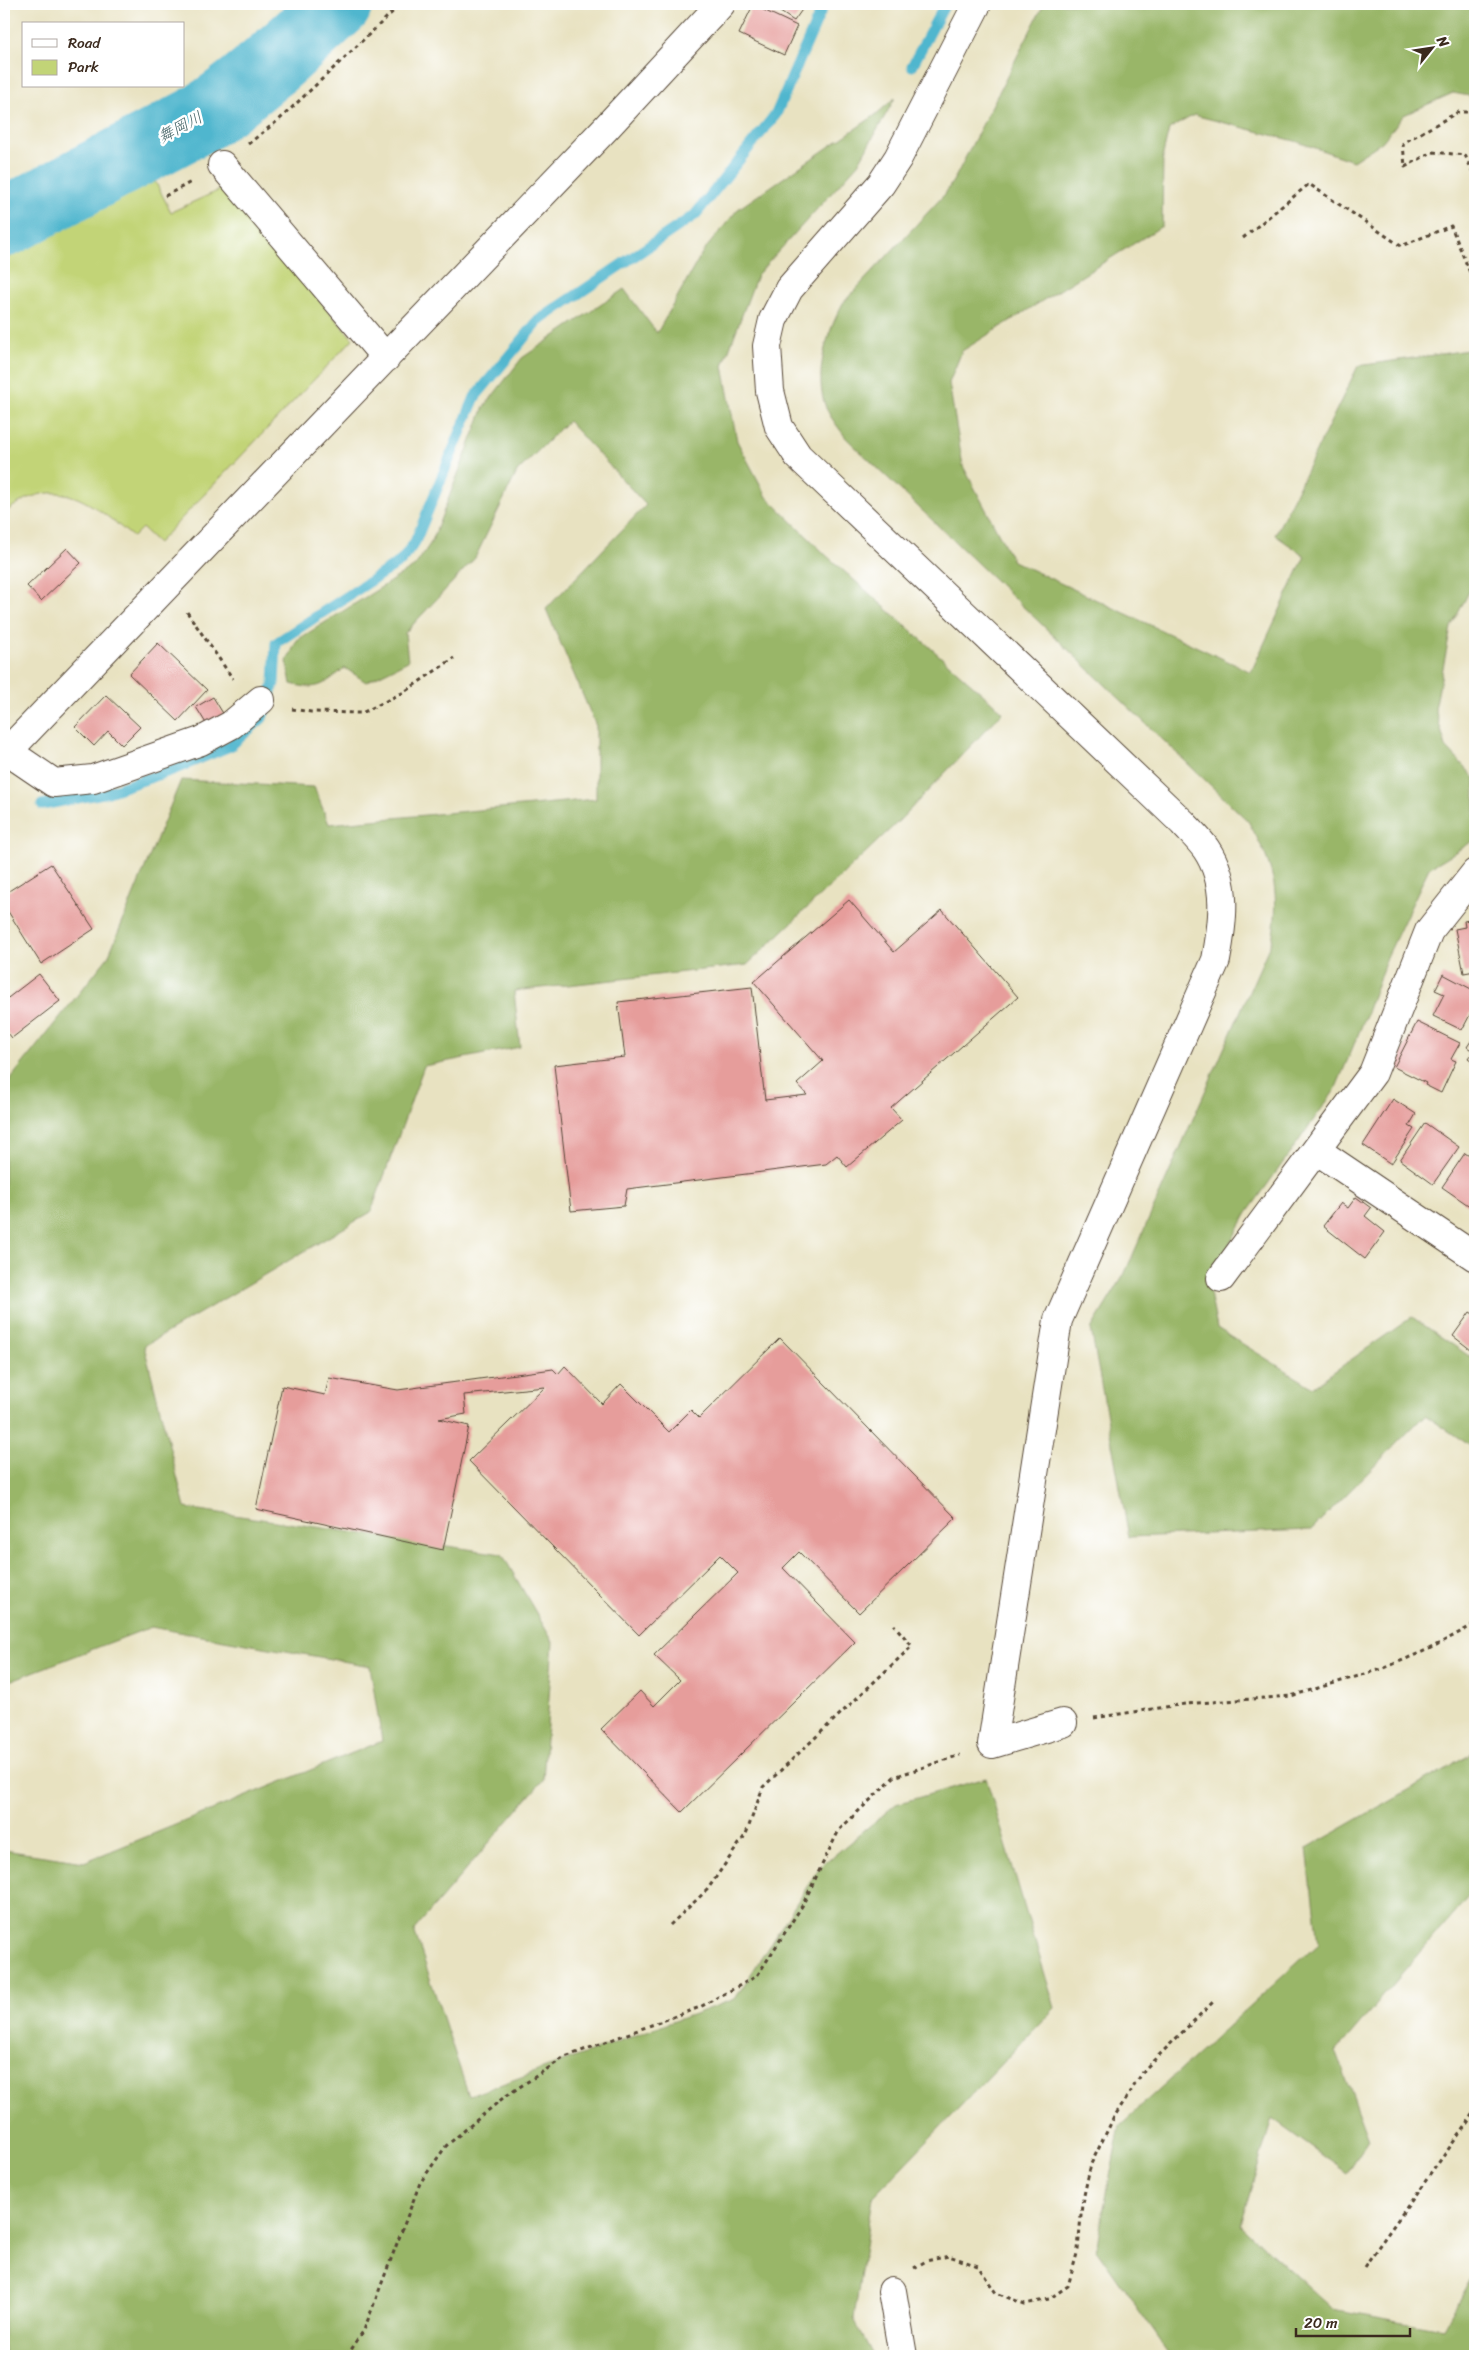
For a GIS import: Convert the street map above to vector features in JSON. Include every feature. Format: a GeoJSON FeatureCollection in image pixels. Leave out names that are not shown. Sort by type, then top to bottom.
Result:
{"type":"FeatureCollection","features":[{"type":"Feature","properties":{"kind":"street"},"geometry":{"type":"LineString","coordinates":[[260,700],[230,725],[201,741],[93,779],[54,783],[5,752],[386,358],[605,129],[721,4]]}},
{"type":"Feature","properties":{"kind":"street"},"geometry":{"type":"LineString","coordinates":[[977,4],[890,171],[881,184],[788,289],[773,320],[768,346],[770,391],[780,427],[798,456],[1183,823],[1206,849],[1221,883],[1222,924],[1216,960],[1058,1320],[992,1744],[1063,1723]]}},
{"type":"Feature","properties":{"kind":"street"},"geometry":{"type":"LineString","coordinates":[[222,165],[386,358]]}},
{"type":"Feature","properties":{"kind":"street"},"geometry":{"type":"LineString","coordinates":[[1221,1278],[1373,1073],[1429,931],[1475,873]]}},
{"type":"Feature","properties":{"kind":"street"},"geometry":{"type":"LineString","coordinates":[[1316,1150],[1475,1257]]}},
{"type":"Feature","properties":{"kind":"street"},"geometry":{"type":"LineString","coordinates":[[892,2291],[903,2356]]}},
{"type":"Feature","properties":{"kind":"path"},"geometry":{"type":"LineString","coordinates":[[165,196],[222,165],[280,119],[401,4]]}},
{"type":"Feature","properties":{"kind":"path"},"geometry":{"type":"LineString","coordinates":[[1475,112],[1458,112],[1403,143],[1405,167],[1432,152],[1465,155],[1475,177]]}},
{"type":"Feature","properties":{"kind":"path"},"geometry":{"type":"LineString","coordinates":[[1243,238],[1309,184],[1401,246],[1452,226],[1475,285]]}},
{"type":"Feature","properties":{"kind":"path"},"geometry":{"type":"LineString","coordinates":[[168,585],[236,684],[271,706],[311,712],[362,713],[404,692],[454,658]]}},
{"type":"Feature","properties":{"kind":"path"},"geometry":{"type":"LineString","coordinates":[[1063,1723],[1185,1704],[1291,1696],[1382,1669],[1429,1649],[1475,1624]]}},
{"type":"Feature","properties":{"kind":"path"},"geometry":{"type":"LineString","coordinates":[[670,1925],[707,1890],[746,1834],[763,1787],[912,1646],[894,1625]]}},
{"type":"Feature","properties":{"kind":"path"},"geometry":{"type":"LineString","coordinates":[[347,2356],[364,2330],[420,2183],[446,2146],[503,2098],[565,2057],[700,2007],[757,1976],[802,1906],[839,1830],[894,1776],[992,1744]]}},
{"type":"Feature","properties":{"kind":"path"},"geometry":{"type":"LineString","coordinates":[[892,2291],[904,2274],[926,2261],[949,2256],[978,2266],[996,2293],[1025,2304],[1049,2299],[1068,2286],[1078,2250],[1082,2204],[1091,2164],[1114,2118],[1145,2069],[1213,2002]]}},
{"type":"Feature","properties":{"kind":"path"},"geometry":{"type":"LineString","coordinates":[[1364,2266],[1475,2112]]}},
{"type":"Feature","properties":{"kind":"green space"},"geometry":{"type":"Polygon","coordinates":[[[1044,4],[1475,4],[1475,97],[1453,93],[1404,115],[1382,142],[1353,161],[1295,141],[1194,115],[1169,129],[1163,154],[1162,226],[962,351],[949,383],[963,466],[1013,561],[1251,672],[1305,556],[1275,535],[1358,366],[1475,349],[1475,586],[1470,590],[1451,627],[1435,709],[1446,747],[1475,778],[1475,840],[1429,868],[1387,957],[1365,1018],[1335,1090],[1247,1213],[1208,1283],[1217,1328],[1312,1387],[1412,1317],[1475,1360],[1475,1449],[1425,1415],[1311,1530],[1129,1537],[1091,1329],[1124,1275],[1272,940],[1276,906],[1275,892],[1273,878],[1264,851],[1248,821],[846,438],[828,412],[822,395],[821,368],[827,340],[843,303],[945,194],[1044,4]]]}},
{"type":"Feature","properties":{"kind":"green space"},"geometry":{"type":"Polygon","coordinates":[[[895,98],[858,164],[757,275],[723,366],[737,441],[767,497],[827,556],[1003,712],[900,820],[747,965],[514,991],[520,1047],[424,1066],[371,1212],[144,1346],[185,1508],[502,1554],[553,1642],[543,1780],[414,1930],[469,2096],[735,1999],[819,1868],[896,1804],[986,1778],[1055,2008],[872,2198],[854,2319],[874,2356],[4,2356],[4,1850],[84,1862],[382,1741],[370,1666],[151,1627],[4,1683],[4,1087],[108,957],[181,780],[314,787],[329,824],[596,799],[596,726],[546,609],[646,505],[568,421],[517,472],[475,558],[405,633],[408,661],[366,682],[345,668],[326,682],[308,687],[291,684],[287,661],[297,640],[415,566],[432,541],[484,407],[522,358],[624,289],[657,333],[702,253],[738,209],[874,116],[895,98]]]}},
{"type":"Feature","properties":{"kind":"green space"},"geometry":{"type":"Polygon","coordinates":[[[155,181],[171,212],[222,189],[353,339],[158,543],[142,528],[133,537],[103,513],[88,504],[74,497],[59,493],[43,494],[26,500],[7,511],[4,508],[4,405],[7,400],[4,397],[4,260],[155,181]]]}},
{"type":"Feature","properties":{"kind":"green space"},"geometry":{"type":"Polygon","coordinates":[[[1475,1752],[1475,1889],[1336,2051],[1369,2139],[1347,2173],[1272,2119],[1240,2225],[1332,2309],[1443,2329],[1475,2270],[1475,2356],[1171,2356],[1096,2249],[1120,2125],[1318,1944],[1307,1848],[1475,1752]]]}},
{"type":"Feature","properties":{"kind":"building"},"geometry":{"type":"Polygon","coordinates":[[[768,4],[806,4],[794,21],[768,4]]]}},
{"type":"Feature","properties":{"kind":"building"},"geometry":{"type":"Polygon","coordinates":[[[753,5],[797,26],[784,55],[739,34],[753,5]]]}},
{"type":"Feature","properties":{"kind":"building"},"geometry":{"type":"Polygon","coordinates":[[[67,548],[81,563],[41,601],[27,586],[67,548]]]}},
{"type":"Feature","properties":{"kind":"building"},"geometry":{"type":"Polygon","coordinates":[[[158,643],[207,690],[178,721],[129,674],[158,643]]]}},
{"type":"Feature","properties":{"kind":"building"},"geometry":{"type":"Polygon","coordinates":[[[106,695],[140,727],[122,745],[108,731],[94,746],[75,727],[106,695]]]}},
{"type":"Feature","properties":{"kind":"building"},"geometry":{"type":"Polygon","coordinates":[[[213,697],[224,715],[207,725],[196,707],[213,697]]]}},
{"type":"Feature","properties":{"kind":"building"},"geometry":{"type":"Polygon","coordinates":[[[51,864],[94,929],[41,964],[4,905],[4,894],[51,864]]]}},
{"type":"Feature","properties":{"kind":"building"},"geometry":{"type":"Polygon","coordinates":[[[849,900],[894,952],[942,910],[1018,997],[891,1108],[902,1120],[847,1167],[837,1155],[826,1164],[627,1189],[624,1206],[571,1211],[554,1065],[625,1057],[618,1002],[752,987],[765,1100],[807,1095],[797,1084],[823,1061],[754,982],[849,900]]]}},
{"type":"Feature","properties":{"kind":"building"},"geometry":{"type":"Polygon","coordinates":[[[1475,919],[1475,971],[1464,973],[1455,929],[1465,927],[1464,921],[1475,919]]]}},
{"type":"Feature","properties":{"kind":"building"},"geometry":{"type":"Polygon","coordinates":[[[39,974],[60,1001],[12,1038],[4,1028],[4,1001],[39,974]]]}},
{"type":"Feature","properties":{"kind":"building"},"geometry":{"type":"Polygon","coordinates":[[[1443,974],[1475,991],[1475,1010],[1473,1009],[1462,1030],[1433,1016],[1444,994],[1435,990],[1443,974]]]}},
{"type":"Feature","properties":{"kind":"building"},"geometry":{"type":"Polygon","coordinates":[[[1417,1022],[1460,1043],[1451,1059],[1456,1061],[1441,1093],[1394,1067],[1417,1022]]]}},
{"type":"Feature","properties":{"kind":"building"},"geometry":{"type":"Polygon","coordinates":[[[1475,1035],[1475,1063],[1468,1058],[1473,1051],[1467,1047],[1475,1035]]]}},
{"type":"Feature","properties":{"kind":"building"},"geometry":{"type":"Polygon","coordinates":[[[1393,1099],[1416,1114],[1409,1126],[1414,1129],[1391,1164],[1363,1145],[1393,1099]]]}},
{"type":"Feature","properties":{"kind":"building"},"geometry":{"type":"Polygon","coordinates":[[[1425,1123],[1459,1147],[1433,1184],[1400,1160],[1425,1123]]]}},
{"type":"Feature","properties":{"kind":"building"},"geometry":{"type":"Polygon","coordinates":[[[1465,1153],[1475,1160],[1474,1209],[1442,1187],[1465,1153]]]}},
{"type":"Feature","properties":{"kind":"building"},"geometry":{"type":"Polygon","coordinates":[[[1356,1197],[1371,1208],[1365,1216],[1385,1232],[1365,1259],[1323,1226],[1341,1203],[1348,1208],[1356,1197]]]}},
{"type":"Feature","properties":{"kind":"building"},"geometry":{"type":"Polygon","coordinates":[[[1470,1312],[1475,1315],[1475,1353],[1453,1336],[1470,1312]]]}},
{"type":"Feature","properties":{"kind":"building"},"geometry":{"type":"Polygon","coordinates":[[[780,1338],[956,1518],[859,1613],[799,1552],[783,1568],[855,1642],[682,1812],[601,1729],[640,1691],[654,1706],[680,1680],[654,1655],[738,1573],[720,1555],[639,1635],[469,1461],[545,1387],[464,1395],[466,1414],[439,1419],[469,1426],[443,1550],[256,1509],[282,1386],[325,1395],[329,1378],[398,1390],[553,1369],[558,1374],[565,1366],[602,1404],[621,1384],[669,1432],[691,1410],[699,1418],[780,1338]]]}},
{"type":"Feature","properties":{"kind":"waterway","name":"舞岡川"},"geometry":{"type":"LineString","coordinates":[[4,223],[200,119],[254,79],[338,4]]}},
{"type":"Feature","properties":{"kind":"waterway"},"geometry":{"type":"LineString","coordinates":[[42,805],[108,792],[175,769],[230,746],[262,718],[274,683],[276,643],[401,561],[415,542],[475,397],[538,321],[695,215],[776,114],[824,4]]}},
{"type":"Feature","properties":{"kind":"waterway"},"geometry":{"type":"LineString","coordinates":[[912,66],[945,4]]}}]}
